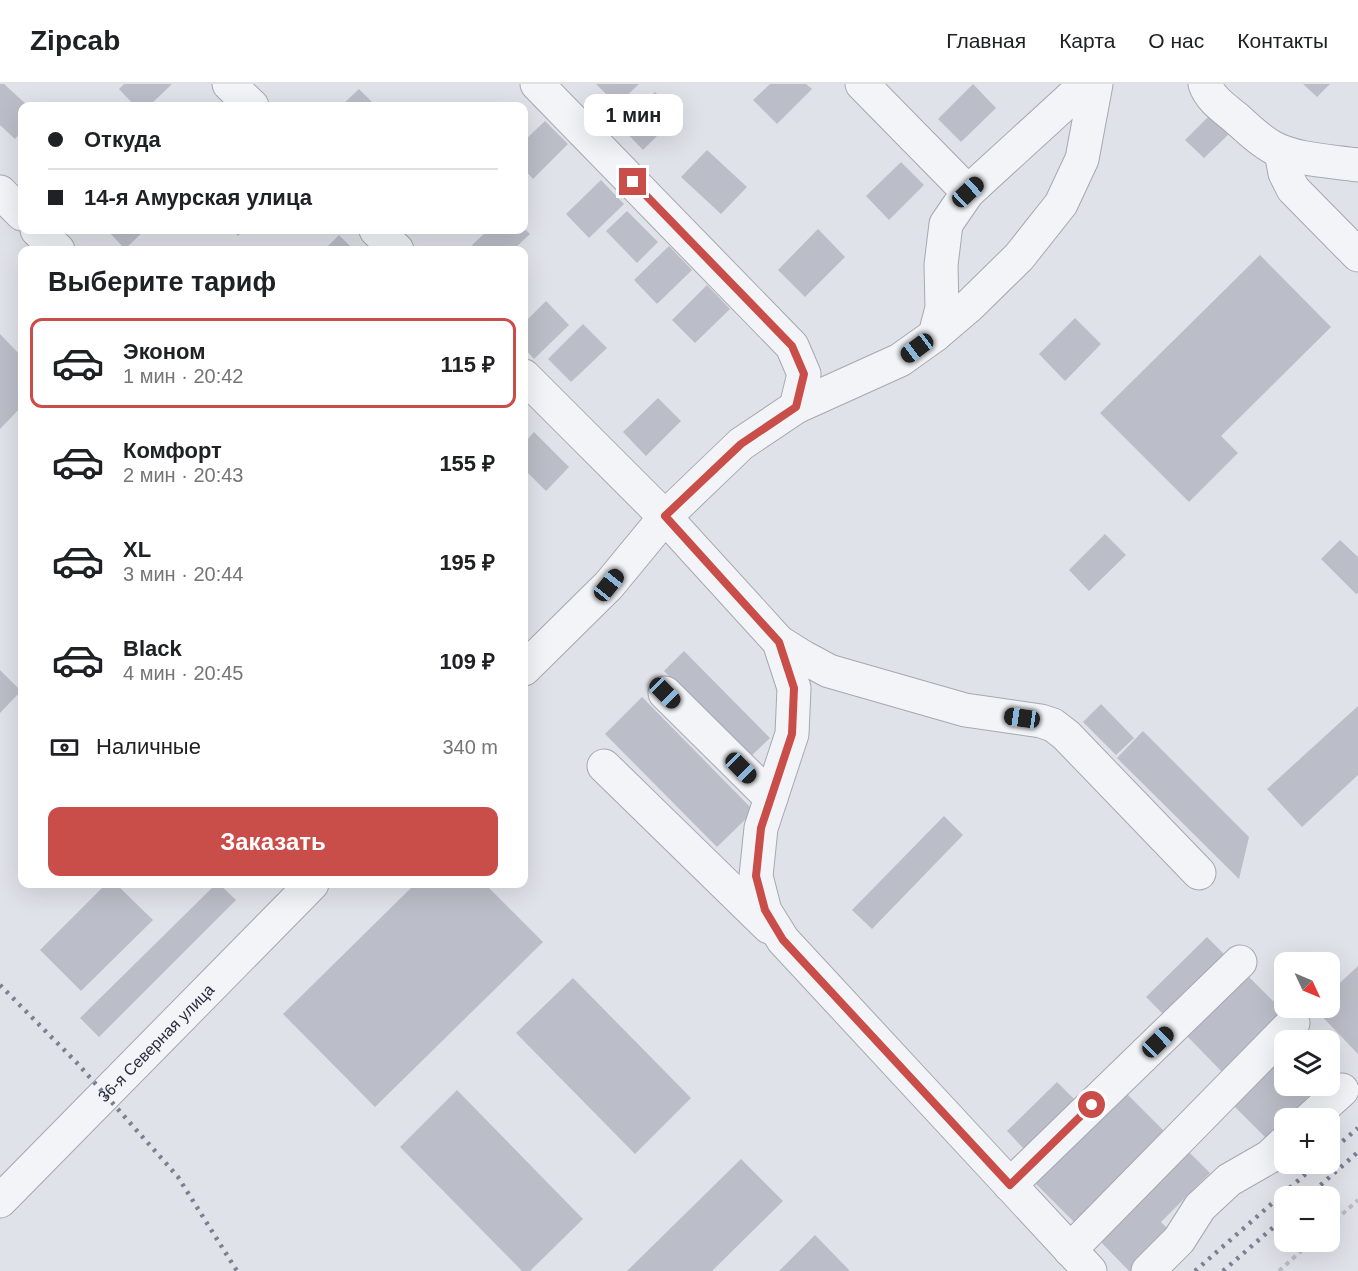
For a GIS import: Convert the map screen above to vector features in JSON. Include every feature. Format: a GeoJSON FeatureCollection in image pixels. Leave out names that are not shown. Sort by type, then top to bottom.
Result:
{"type":"FeatureCollection","features":[{"type":"Feature","properties":{"kind":"street"},"geometry":{"type":"LineString","coordinates":[[229,84],[248,102]]}},
{"type":"Feature","properties":{"kind":"street"},"geometry":{"type":"LineString","coordinates":[[537,84],[792,346],[804,374],[796,407]]}},
{"type":"Feature","properties":{"kind":"street"},"geometry":{"type":"LineString","coordinates":[[862,84],[968,192]]}},
{"type":"Feature","properties":{"kind":"street"},"geometry":{"type":"LineString","coordinates":[[935,335],[942,308],[941,266],[946,225],[968,192],[1086,84]]}},
{"type":"Feature","properties":{"kind":"street"},"geometry":{"type":"LineString","coordinates":[[528,665],[609,585],[665,516],[741,444],[796,407],[900,360],[935,335],[969,306],[1019,256],[1061,204],[1082,159],[1096,84]]}},
{"type":"Feature","properties":{"kind":"street"},"geometry":{"type":"LineString","coordinates":[[1205,84],[1219,104],[1269,146],[1281,152],[1304,157],[1358,165]]}},
{"type":"Feature","properties":{"kind":"street"},"geometry":{"type":"LineString","coordinates":[[1281,152],[1285,172],[1293,189],[1358,255]]}},
{"type":"Feature","properties":{"kind":"street"},"geometry":{"type":"LineString","coordinates":[[0,192],[18,210]]}},
{"type":"Feature","properties":{"kind":"street"},"geometry":{"type":"LineString","coordinates":[[41,234],[54,246]]}},
{"type":"Feature","properties":{"kind":"street"},"geometry":{"type":"LineString","coordinates":[[380,234],[393,246]]}},
{"type":"Feature","properties":{"kind":"street"},"geometry":{"type":"LineString","coordinates":[[528,380],[665,516],[779,642],[830,671],[965,710],[1041,721],[1053,725],[1066,735],[1199,873]]}},
{"type":"Feature","properties":{"kind":"street"},"geometry":{"type":"LineString","coordinates":[[779,642],[794,688],[792,734],[766,813],[756,876],[765,910],[783,940]]}},
{"type":"Feature","properties":{"kind":"street"},"geometry":{"type":"LineString","coordinates":[[665,693],[766,813]]}},
{"type":"Feature","properties":{"kind":"street"},"geometry":{"type":"LineString","coordinates":[[604,766],[783,940],[1080,1260],[1293,1023]]}},
{"type":"Feature","properties":{"kind":"street"},"geometry":{"type":"LineString","coordinates":[[706,865],[719,863],[735,856],[766,813]]}},
{"type":"Feature","properties":{"kind":"street","name":"36-я Северная улица"},"geometry":{"type":"LineString","coordinates":[[0,1201],[308,888]]}},
{"type":"Feature","properties":{"kind":"street"},"geometry":{"type":"LineString","coordinates":[[1010,1185],[1240,962]]}},
{"type":"Feature","properties":{"kind":"street"},"geometry":{"type":"LineString","coordinates":[[1322,1108],[1342,1090]]}},
{"type":"Feature","properties":{"kind":"street"},"geometry":{"type":"LineString","coordinates":[[1149,1271],[1179,1240],[1200,1207],[1229,1180],[1274,1152]]}},
{"type":"Feature","properties":{"kind":"path"},"geometry":{"type":"LineString","coordinates":[[1340,1216],[1358,1200]]}},
{"type":"Feature","properties":{"kind":"path"},"geometry":{"type":"LineString","coordinates":[[1279,1271],[1300,1252]]}},
{"type":"Feature","properties":{"kind":"building"},"geometry":{"type":"Polygon","coordinates":[[[0,84],[4,84],[24,102],[18,102],[18,136],[15,139],[0,125],[0,84]]]}},
{"type":"Feature","properties":{"kind":"building"},"geometry":{"type":"Polygon","coordinates":[[[124,84],[172,84],[153,102],[131,102],[119,89],[124,84]]]}},
{"type":"Feature","properties":{"kind":"building"},"geometry":{"type":"Polygon","coordinates":[[[596,84],[639,84],[617,105],[596,84]]]}},
{"type":"Feature","properties":{"kind":"building"},"geometry":{"type":"Polygon","coordinates":[[[770,84],[806,84],[812,89],[777,124],[753,100],[770,84]]]}},
{"type":"Feature","properties":{"kind":"building"},"geometry":{"type":"Polygon","coordinates":[[[973,84],[996,108],[961,142],[938,119],[973,84]]]}},
{"type":"Feature","properties":{"kind":"building"},"geometry":{"type":"Polygon","coordinates":[[[1303,84],[1330,84],[1317,97],[1303,84]]]}},
{"type":"Feature","properties":{"kind":"building"},"geometry":{"type":"Polygon","coordinates":[[[359,89],[372,102],[345,102],[359,89]]]}},
{"type":"Feature","properties":{"kind":"building"},"geometry":{"type":"Polygon","coordinates":[[[655,92],[678,115],[643,150],[620,126],[655,92]]]}},
{"type":"Feature","properties":{"kind":"building"},"geometry":{"type":"Polygon","coordinates":[[[1211,114],[1230,133],[1204,158],[1185,140],[1211,114]]]}},
{"type":"Feature","properties":{"kind":"building"},"geometry":{"type":"Polygon","coordinates":[[[545,121],[568,144],[533,179],[528,173],[528,137],[545,121]]]}},
{"type":"Feature","properties":{"kind":"building"},"geometry":{"type":"Polygon","coordinates":[[[707,150],[747,187],[721,214],[681,177],[707,150]]]}},
{"type":"Feature","properties":{"kind":"building"},"geometry":{"type":"Polygon","coordinates":[[[901,162],[924,185],[889,220],[866,196],[901,162]]]}},
{"type":"Feature","properties":{"kind":"building"},"geometry":{"type":"Polygon","coordinates":[[[601,180],[624,204],[589,238],[566,214],[601,180]]]}},
{"type":"Feature","properties":{"kind":"building"},"geometry":{"type":"Polygon","coordinates":[[[627,211],[658,242],[637,263],[606,231],[627,211]]]}},
{"type":"Feature","properties":{"kind":"building"},"geometry":{"type":"Polygon","coordinates":[[[818,229],[845,257],[805,297],[778,270],[818,229]]]}},
{"type":"Feature","properties":{"kind":"building"},"geometry":{"type":"Polygon","coordinates":[[[528,232],[530,234],[517,246],[472,245],[484,234],[528,234],[528,232]]]}},
{"type":"Feature","properties":{"kind":"building"},"geometry":{"type":"Polygon","coordinates":[[[111,234],[141,234],[128,246],[122,246],[111,234]]]}},
{"type":"Feature","properties":{"kind":"building"},"geometry":{"type":"Polygon","coordinates":[[[339,235],[350,246],[328,246],[339,235]]]}},
{"type":"Feature","properties":{"kind":"building"},"geometry":{"type":"Polygon","coordinates":[[[669,246],[692,270],[657,304],[634,280],[669,246]]]}},
{"type":"Feature","properties":{"kind":"building"},"geometry":{"type":"Polygon","coordinates":[[[1260,255],[1331,327],[1221,436],[1238,453],[1189,502],[1100,413],[1260,255]]]}},
{"type":"Feature","properties":{"kind":"building"},"geometry":{"type":"Polygon","coordinates":[[[707,285],[730,309],[695,343],[672,320],[707,285]]]}},
{"type":"Feature","properties":{"kind":"building"},"geometry":{"type":"Polygon","coordinates":[[[546,301],[569,325],[534,359],[528,352],[528,319],[546,301]]]}},
{"type":"Feature","properties":{"kind":"building"},"geometry":{"type":"Polygon","coordinates":[[[1075,318],[1101,344],[1065,381],[1039,354],[1075,318]]]}},
{"type":"Feature","properties":{"kind":"building"},"geometry":{"type":"Polygon","coordinates":[[[583,324],[607,348],[571,382],[548,359],[583,324]]]}},
{"type":"Feature","properties":{"kind":"building"},"geometry":{"type":"Polygon","coordinates":[[[0,334],[18,353],[18,410],[0,429],[0,334]]]}},
{"type":"Feature","properties":{"kind":"building"},"geometry":{"type":"Polygon","coordinates":[[[658,398],[681,421],[646,456],[623,432],[658,398]]]}},
{"type":"Feature","properties":{"kind":"building"},"geometry":{"type":"Polygon","coordinates":[[[534,432],[569,467],[546,491],[528,473],[528,439],[534,432]]]}},
{"type":"Feature","properties":{"kind":"building"},"geometry":{"type":"Polygon","coordinates":[[[1105,534],[1126,555],[1089,591],[1069,570],[1105,534]]]}},
{"type":"Feature","properties":{"kind":"building"},"geometry":{"type":"Polygon","coordinates":[[[1340,540],[1358,557],[1358,593],[1356,594],[1321,559],[1340,540]]]}},
{"type":"Feature","properties":{"kind":"building"},"geometry":{"type":"Polygon","coordinates":[[[684,651],[770,738],[749,758],[664,671],[684,651]]]}},
{"type":"Feature","properties":{"kind":"building"},"geometry":{"type":"Polygon","coordinates":[[[0,670],[18,688],[18,694],[0,713],[0,670]]]}},
{"type":"Feature","properties":{"kind":"building"},"geometry":{"type":"Polygon","coordinates":[[[642,697],[754,811],[717,847],[605,734],[642,697]]]}},
{"type":"Feature","properties":{"kind":"building"},"geometry":{"type":"Polygon","coordinates":[[[1101,704],[1134,738],[1116,755],[1083,722],[1101,704]]]}},
{"type":"Feature","properties":{"kind":"building"},"geometry":{"type":"Polygon","coordinates":[[[1358,706],[1358,775],[1302,827],[1267,789],[1358,706]]]}},
{"type":"Feature","properties":{"kind":"building"},"geometry":{"type":"Polygon","coordinates":[[[1143,731],[1249,837],[1239,879],[1117,758],[1143,731]]]}},
{"type":"Feature","properties":{"kind":"building"},"geometry":{"type":"Polygon","coordinates":[[[944,816],[963,835],[872,929],[852,910],[944,816]]]}},
{"type":"Feature","properties":{"kind":"building"},"geometry":{"type":"Polygon","coordinates":[[[102,888],[120,888],[153,920],[81,991],[40,950],[102,888]]]}},
{"type":"Feature","properties":{"kind":"building"},"geometry":{"type":"Polygon","coordinates":[[[212,888],[223,888],[236,900],[99,1037],[80,1018],[212,888]]]}},
{"type":"Feature","properties":{"kind":"building"},"geometry":{"type":"Polygon","coordinates":[[[411,888],[489,888],[543,942],[375,1107],[283,1014],[411,888]]]}},
{"type":"Feature","properties":{"kind":"building"},"geometry":{"type":"Polygon","coordinates":[[[1207,937],[1225,955],[1164,1015],[1146,997],[1207,937]]]}},
{"type":"Feature","properties":{"kind":"building"},"geometry":{"type":"Polygon","coordinates":[[[1358,966],[1358,1054],[1340,1035],[1340,1030],[1335,1030],[1324,1018],[1340,1018],[1340,983],[1358,966]]]}},
{"type":"Feature","properties":{"kind":"building"},"geometry":{"type":"Polygon","coordinates":[[[1248,976],[1274,1002],[1274,1018],[1278,1018],[1222,1072],[1187,1036],[1248,976]]]}},
{"type":"Feature","properties":{"kind":"building"},"geometry":{"type":"Polygon","coordinates":[[[573,978],[691,1098],[635,1154],[516,1033],[573,978]]]}},
{"type":"Feature","properties":{"kind":"building"},"geometry":{"type":"Polygon","coordinates":[[[1274,1062],[1274,1096],[1309,1096],[1297,1108],[1274,1108],[1274,1130],[1266,1138],[1232,1104],[1274,1062]]]}},
{"type":"Feature","properties":{"kind":"building"},"geometry":{"type":"Polygon","coordinates":[[[1057,1082],[1075,1100],[1025,1150],[1007,1131],[1057,1082]]]}},
{"type":"Feature","properties":{"kind":"building"},"geometry":{"type":"Polygon","coordinates":[[[457,1090],[583,1219],[530,1271],[522,1271],[400,1147],[457,1090]]]}},
{"type":"Feature","properties":{"kind":"building"},"geometry":{"type":"Polygon","coordinates":[[[1126,1093],[1169,1136],[1078,1226],[1035,1183],[1126,1093]]]}},
{"type":"Feature","properties":{"kind":"building"},"geometry":{"type":"Polygon","coordinates":[[[1187,1150],[1210,1173],[1161,1222],[1173,1234],[1136,1271],[1129,1271],[1097,1238],[1187,1150]]]}},
{"type":"Feature","properties":{"kind":"building"},"geometry":{"type":"Polygon","coordinates":[[[741,1159],[783,1201],[712,1271],[627,1271],[741,1159]]]}},
{"type":"Feature","properties":{"kind":"building"},"geometry":{"type":"Polygon","coordinates":[[[815,1235],[850,1271],[779,1271],[815,1235]]]}},
{"type":"Feature","properties":{"kind":"railway"},"geometry":{"type":"LineString","coordinates":[[0,985],[78,1064],[178,1177],[237,1271]]}},
{"type":"Feature","properties":{"kind":"railway"},"geometry":{"type":"LineString","coordinates":[[1340,1144],[1358,1128]]}},
{"type":"Feature","properties":{"kind":"railway"},"geometry":{"type":"LineString","coordinates":[[1319,1186],[1358,1152]]}},
{"type":"Feature","properties":{"kind":"railway"},"geometry":{"type":"LineString","coordinates":[[1195,1271],[1306,1174]]}},
{"type":"Feature","properties":{"kind":"railway"},"geometry":{"type":"LineString","coordinates":[[1223,1271],[1274,1227]]}},
{"type":"Feature","properties":{"kind":"route"},"geometry":{"type":"LineString","coordinates":[[633,182],[792,346],[804,374],[796,407],[741,444],[665,516],[779,642],[794,688],[792,734],[761,828],[756,876],[765,910],[783,940],[1010,1185],[1092,1105]]}}]}
